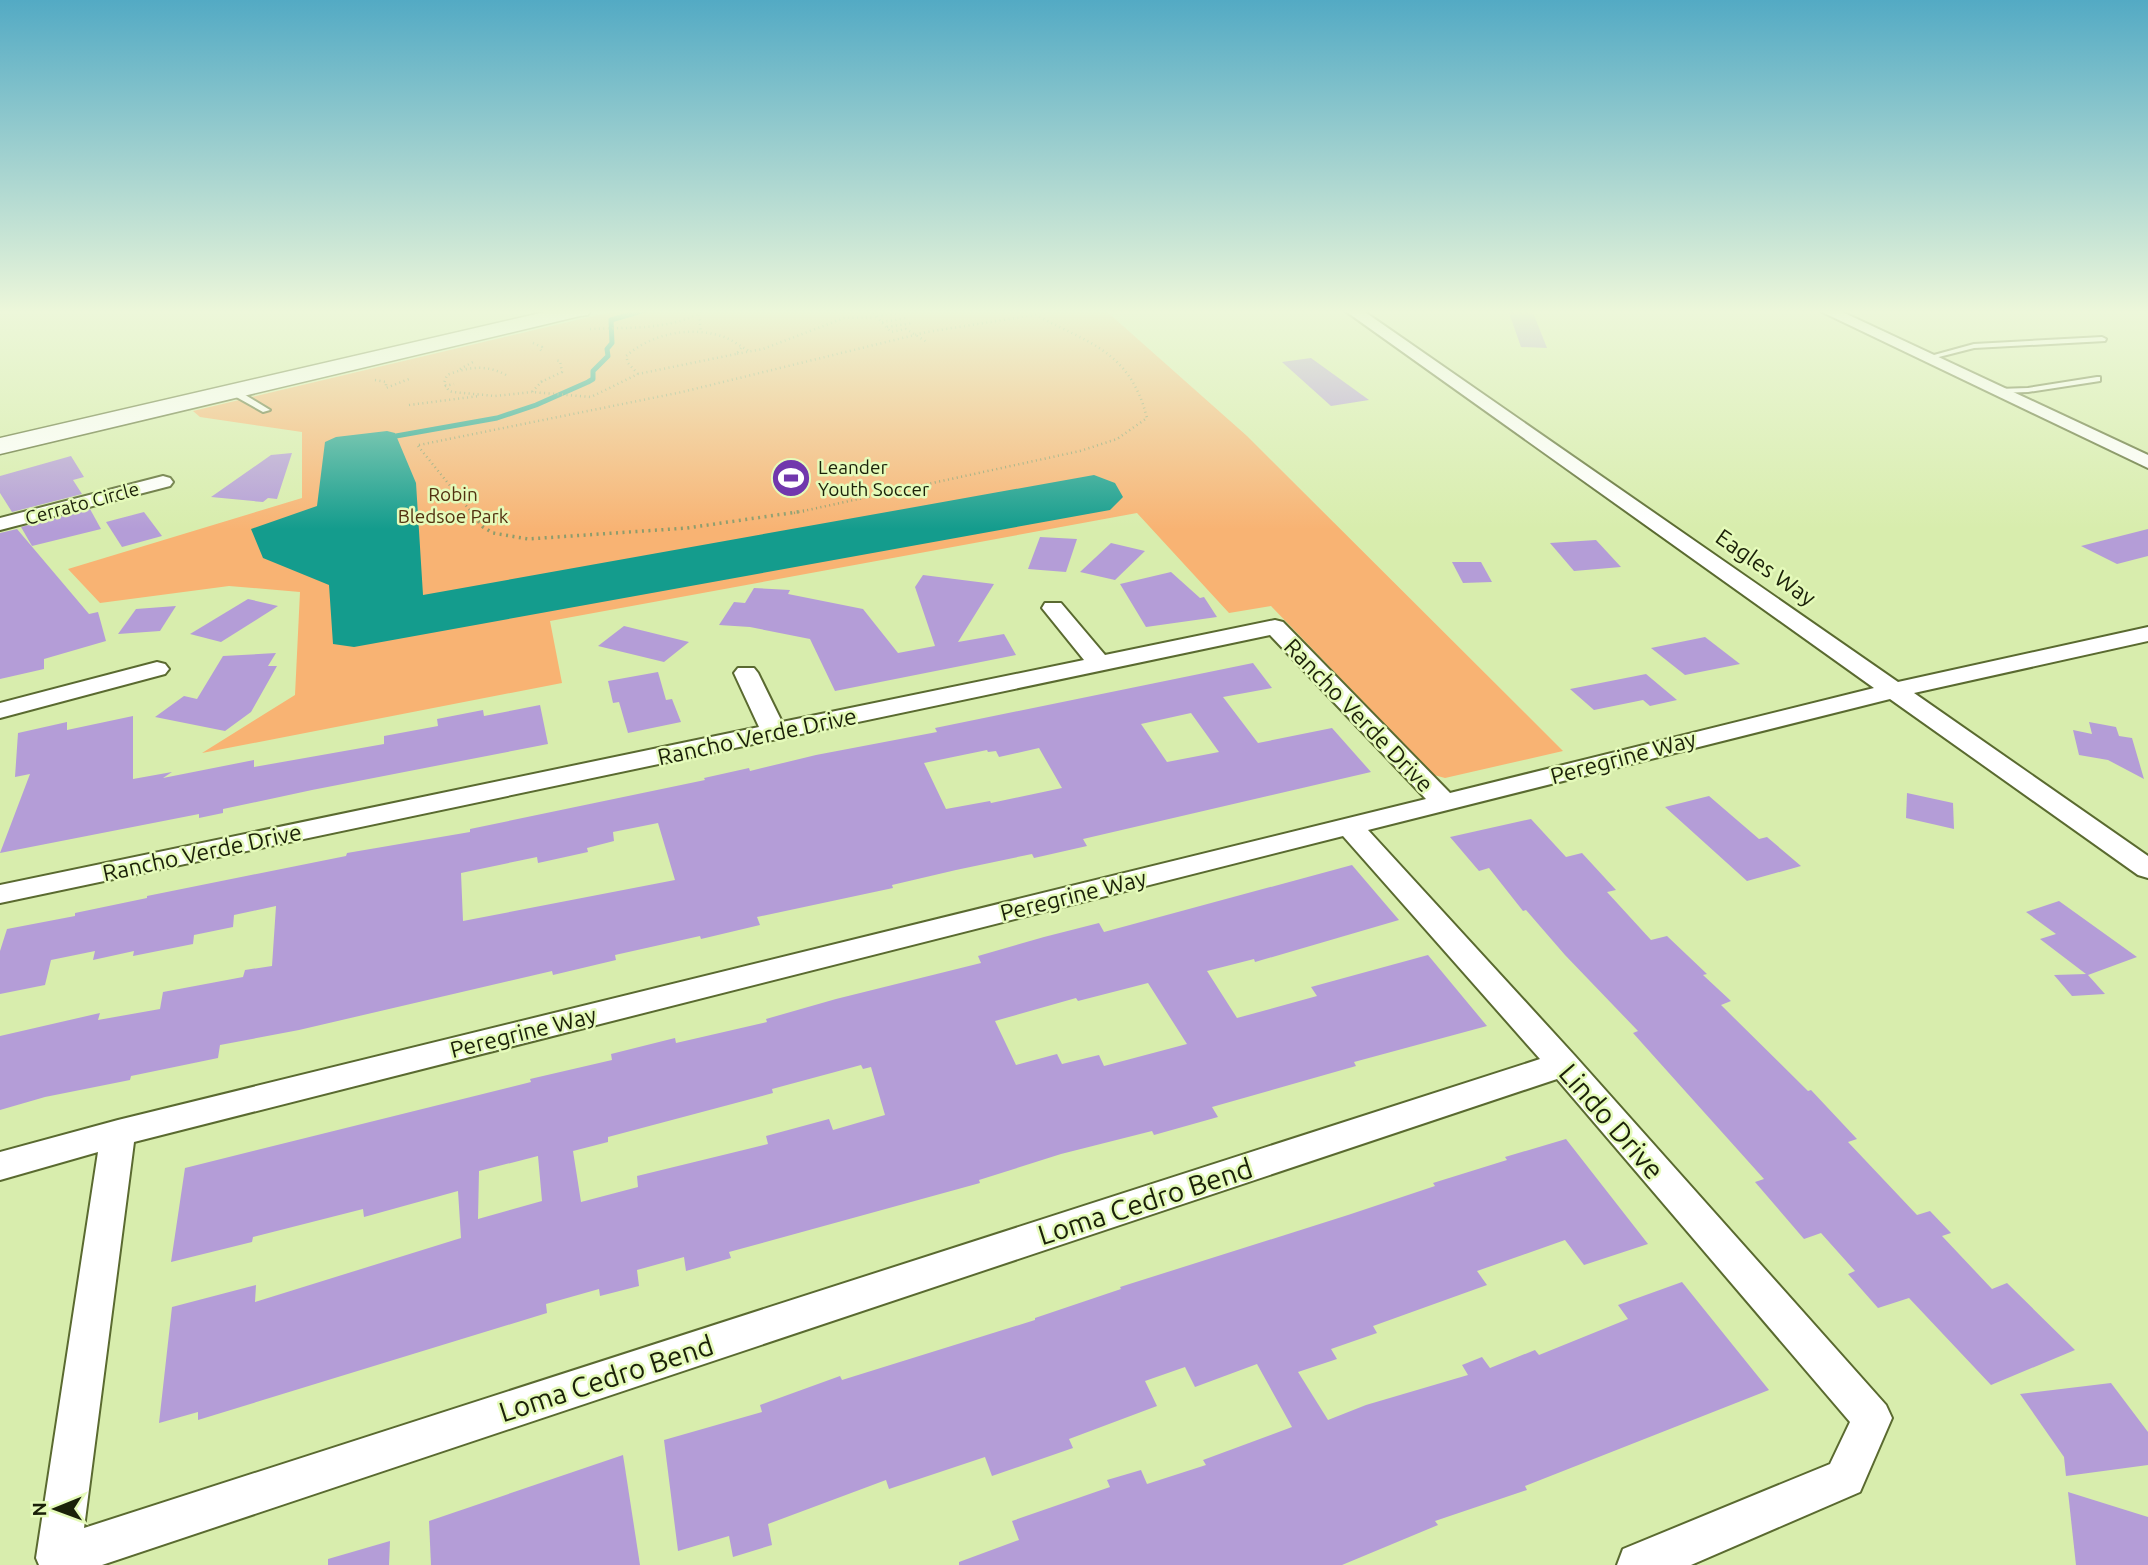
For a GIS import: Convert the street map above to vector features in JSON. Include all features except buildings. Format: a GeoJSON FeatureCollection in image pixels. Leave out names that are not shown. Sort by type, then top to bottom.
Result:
{"type":"FeatureCollection","features":[{"type":"Feature","properties":{"kind":"main road"},"geometry":{"type":"LineString","coordinates":[[0,446],[272,383]]}},
{"type":"Feature","properties":{"kind":"street","name":"Eagles Way"},"geometry":{"type":"LineString","coordinates":[[1457,383],[2148,869]]}},
{"type":"Feature","properties":{"kind":"street"},"geometry":{"type":"LineString","coordinates":[[1981,383],[2148,461]]}},
{"type":"Feature","properties":{"kind":"street","name":"Cerrato Circle"},"geometry":{"type":"LineString","coordinates":[[0,524],[163,482]]}},
{"type":"Feature","properties":{"kind":"street"},"geometry":{"type":"LineString","coordinates":[[1053,608],[1100,664]]}},
{"type":"Feature","properties":{"kind":"street","name":"Rancho Verde Drive"},"geometry":{"type":"LineString","coordinates":[[0,894],[1275,627],[1444,802]]}},
{"type":"Feature","properties":{"kind":"street","name":"Peregrine Way"},"geometry":{"type":"LineString","coordinates":[[0,1166],[118,1133],[1894,688],[2148,634]]}},
{"type":"Feature","properties":{"kind":"street"},"geometry":{"type":"LineString","coordinates":[[0,711],[157,669]]}},
{"type":"Feature","properties":{"kind":"street"},"geometry":{"type":"LineString","coordinates":[[746,673],[774,732]]}},
{"type":"Feature","properties":{"kind":"street","name":"Lindo Drive"},"geometry":{"type":"LineString","coordinates":[[1349,826],[1563,1065],[1872,1418]]}},
{"type":"Feature","properties":{"kind":"street","name":"Loma Cedro Bend"},"geometry":{"type":"LineString","coordinates":[[118,1133],[58,1558],[1563,1065]]}},
{"type":"Feature","properties":{"kind":"street"},"geometry":{"type":"LineString","coordinates":[[1639,1565],[1845,1478],[1872,1418]]}},
{"type":"Feature","properties":{"kind":"lane"},"geometry":{"type":"LineString","coordinates":[[1998,391],[2028,390],[2072,383]]}},
{"type":"Feature","properties":{"kind":"lane"},"geometry":{"type":"LineString","coordinates":[[234,392],[266,410]]}},
{"type":"Feature","properties":{"kind":"path"},"geometry":{"type":"LineString","coordinates":[[386,383],[386,388],[399,383]]}},
{"type":"Feature","properties":{"kind":"path"},"geometry":{"type":"LineString","coordinates":[[532,392],[540,383]]}},
{"type":"Feature","properties":{"kind":"path"},"geometry":{"type":"LineString","coordinates":[[454,384],[445,386],[450,392],[483,395],[503,396],[532,392],[566,397],[591,397],[620,383]]}},
{"type":"Feature","properties":{"kind":"path"},"geometry":{"type":"LineString","coordinates":[[721,383],[418,446],[483,527],[493,534],[515,539],[700,528],[822,510],[1067,454],[1116,439],[1147,418],[1144,401],[1132,383]]}},
{"type":"Feature","properties":{"kind":"path"},"geometry":{"type":"LineString","coordinates":[[409,405],[483,395]]}},
{"type":"Feature","properties":{"kind":"green space","name":"Robin Bledsoe Park"},"geometry":{"type":"Polygon","coordinates":[[[311,383],[1187,383],[1247,436],[1563,751],[1445,778],[1434,775],[1271,606],[1229,613],[1137,513],[550,621],[562,683],[202,753],[295,695],[300,592],[229,586],[100,603],[68,569],[302,498],[302,432],[200,417],[193,411],[311,383]]]}},
{"type":"Feature","properties":{"kind":"water"},"geometry":{"type":"Polygon","coordinates":[[[387,431],[395,433],[416,483],[423,595],[1094,475],[1115,483],[1123,497],[1110,510],[354,647],[333,644],[329,585],[263,558],[251,529],[317,506],[325,442],[336,437],[387,431]]]}},
{"type":"Feature","properties":{"kind":"waterway"},"geometry":{"type":"LineString","coordinates":[[396,436],[497,418],[536,405],[586,383]]}},
{"type":"Feature","properties":{"kind":"place","name":"Leander Youth Soccer"},"geometry":{"type":"Point","coordinates":[791,478]}}]}
